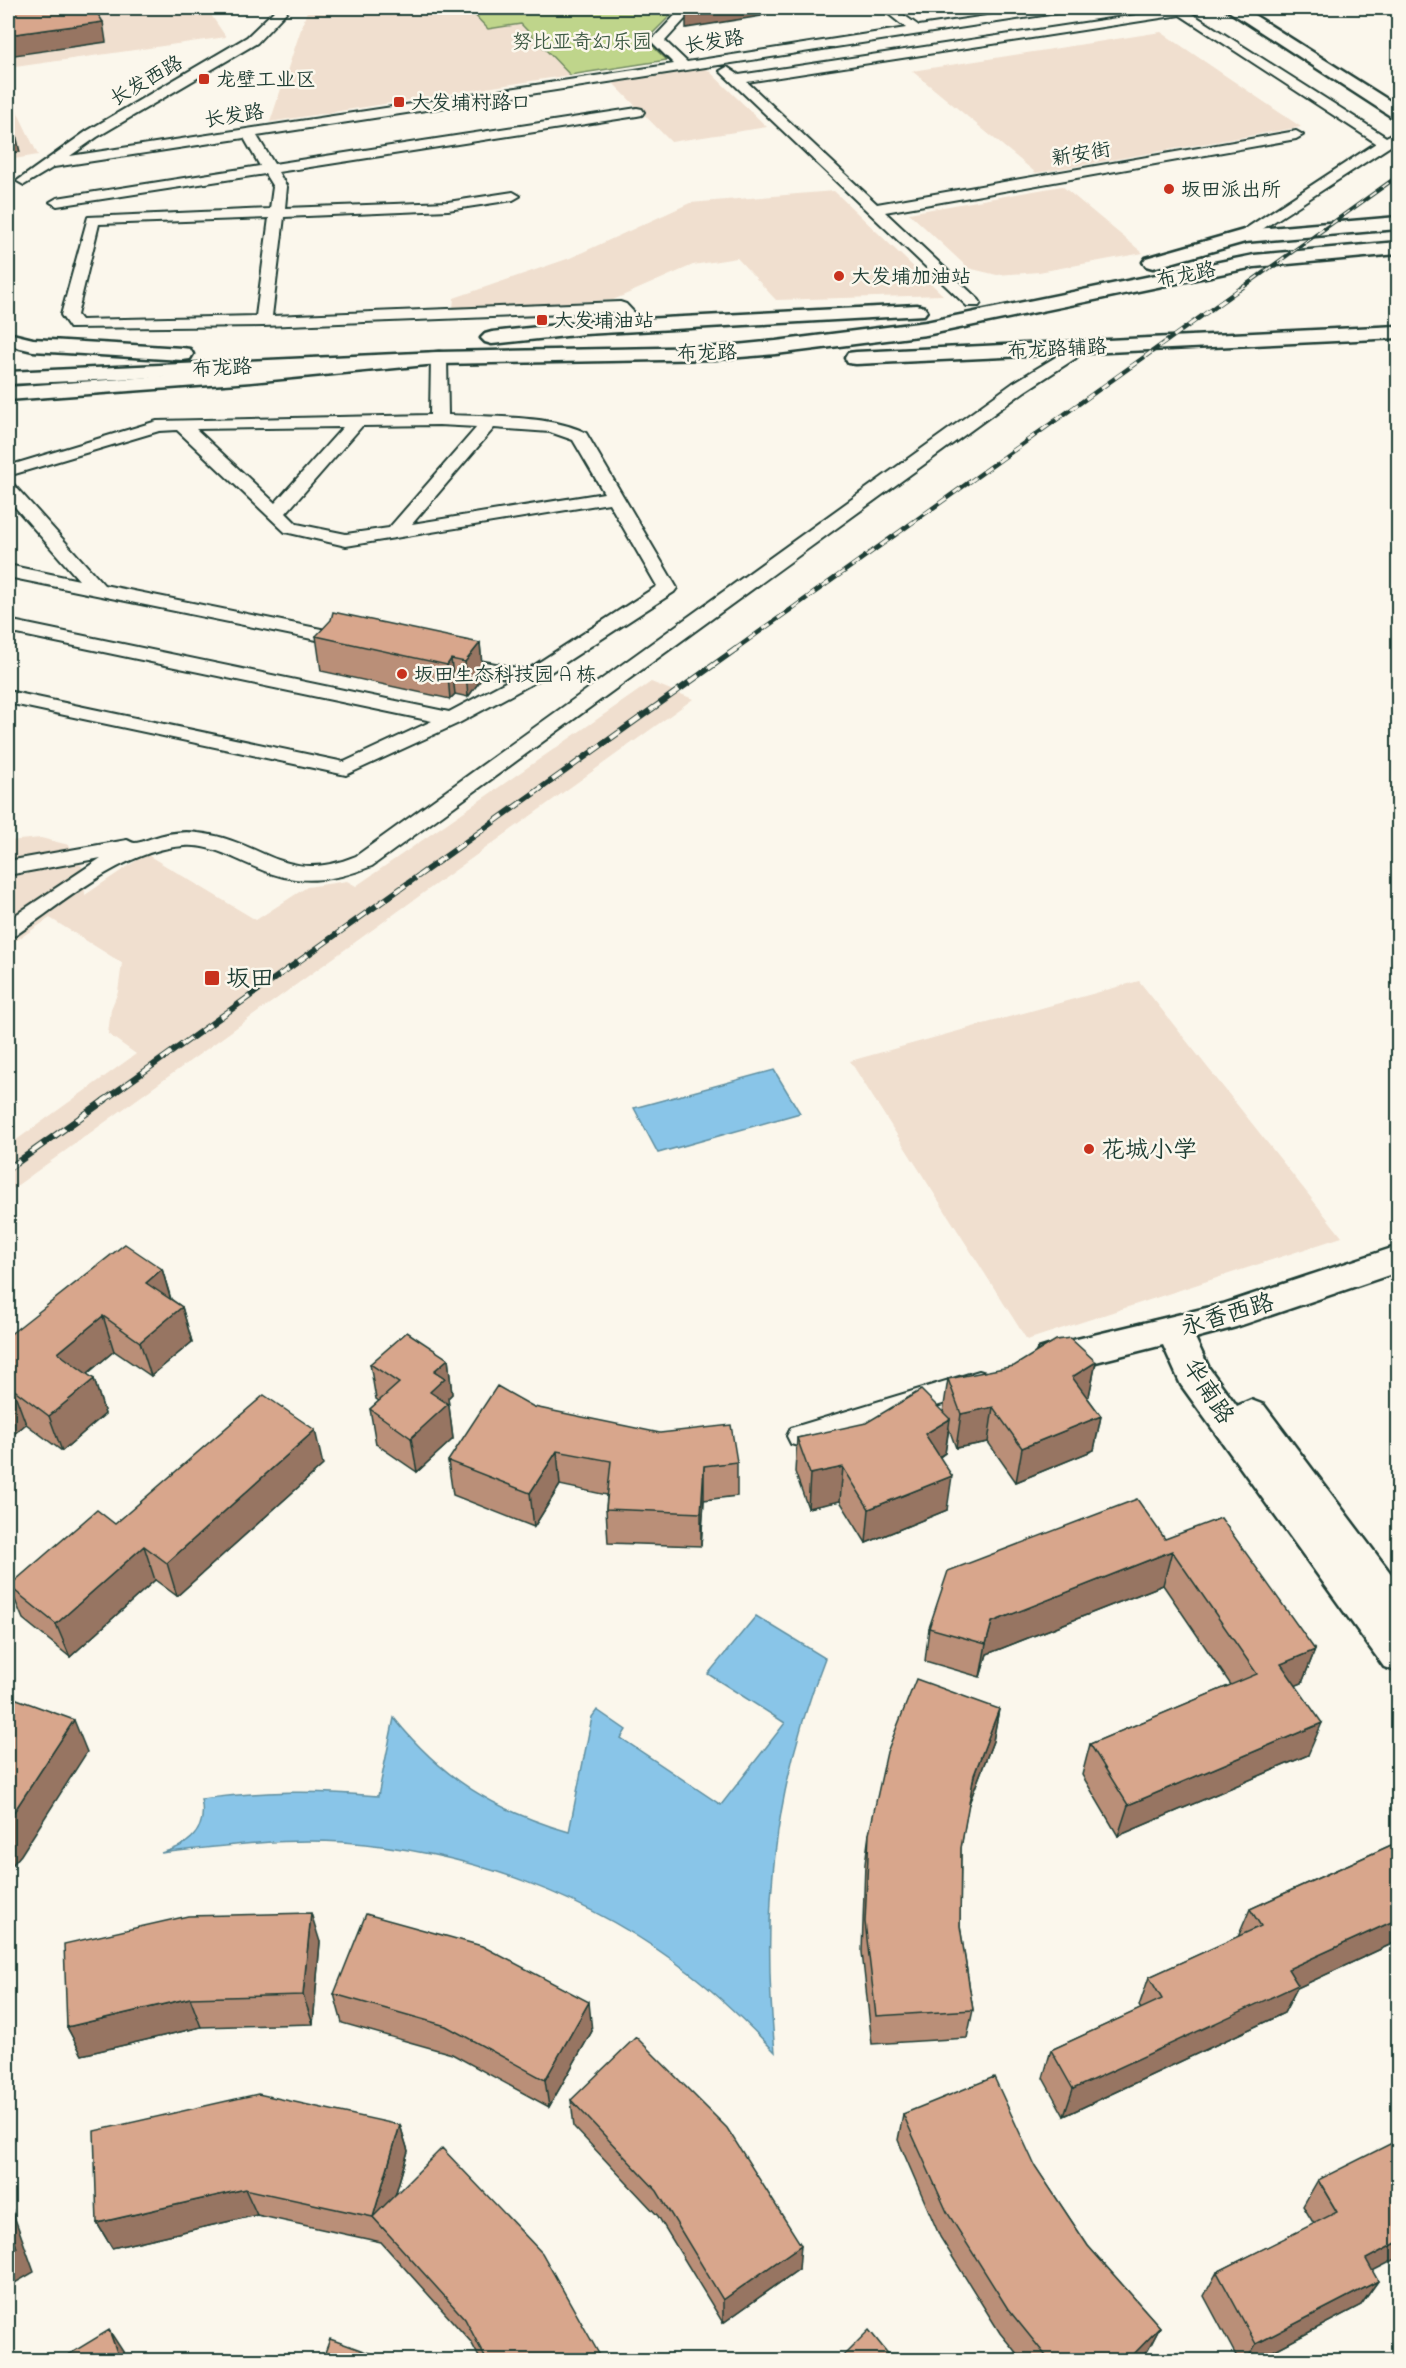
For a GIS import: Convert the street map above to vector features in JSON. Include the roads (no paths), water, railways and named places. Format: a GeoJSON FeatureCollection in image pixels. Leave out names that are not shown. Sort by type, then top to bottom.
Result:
{"type":"FeatureCollection","features":[{"type":"Feature","properties":{"kind":"main road"},"geometry":{"type":"LineString","coordinates":[[1232,8],[1398,113]]}},
{"type":"Feature","properties":{"kind":"main road"},"geometry":{"type":"LineString","coordinates":[[1252,8],[1398,98]]}},
{"type":"Feature","properties":{"kind":"main road"},"geometry":{"type":"LineString","coordinates":[[1125,271],[1244,236],[1395,224]]}},
{"type":"Feature","properties":{"kind":"main road","name":"布龙路"},"geometry":{"type":"LineString","coordinates":[[8,362],[455,342],[713,337],[825,327],[940,310],[1264,244],[1395,224]]}},
{"type":"Feature","properties":{"kind":"main road","name":"布龙路"},"geometry":{"type":"LineString","coordinates":[[8,378],[439,358],[716,352],[838,341],[954,324],[1255,261],[1398,248]]}},
{"type":"Feature","properties":{"kind":"main road"},"geometry":{"type":"LineString","coordinates":[[455,342],[585,328],[940,310]]}},
{"type":"Feature","properties":{"kind":"main road","name":"布龙路辅路"},"geometry":{"type":"LineString","coordinates":[[716,352],[804,360],[1398,332]]}},
{"type":"Feature","properties":{"kind":"main road"},"geometry":{"type":"LineString","coordinates":[[8,339],[33,345],[182,354]]}},
{"type":"Feature","properties":{"kind":"main road"},"geometry":{"type":"LineString","coordinates":[[8,394],[251,376],[439,358]]}},
{"type":"Feature","properties":{"kind":"main road","name":"永香西路"},"geometry":{"type":"LineString","coordinates":[[1029,1366],[1224,1317],[1398,1259]]}},
{"type":"Feature","properties":{"kind":"main road","name":"华南路"},"geometry":{"type":"LineString","coordinates":[[1174,1329],[1215,1368],[1398,1612]]}},
{"type":"Feature","properties":{"kind":"main road","name":"华南路"},"geometry":{"type":"LineString","coordinates":[[1174,1329],[1194,1375],[1398,1655]]}},
{"type":"Feature","properties":{"kind":"street","name":"长发西路"},"geometry":{"type":"LineString","coordinates":[[24,181],[92,134],[252,40],[284,8]]}},
{"type":"Feature","properties":{"kind":"street"},"geometry":{"type":"LineString","coordinates":[[684,66],[658,41],[689,8]]}},
{"type":"Feature","properties":{"kind":"street"},"geometry":{"type":"LineString","coordinates":[[887,8],[916,30]]}},
{"type":"Feature","properties":{"kind":"street","name":"长发路"},"geometry":{"type":"LineString","coordinates":[[51,163],[916,30],[1028,10],[1063,8]]}},
{"type":"Feature","properties":{"kind":"street"},"geometry":{"type":"LineString","coordinates":[[736,80],[1182,11],[1392,139],[1244,236]]}},
{"type":"Feature","properties":{"kind":"street"},"geometry":{"type":"LineString","coordinates":[[716,61],[973,303]]}},
{"type":"Feature","properties":{"kind":"street"},"geometry":{"type":"LineString","coordinates":[[57,202],[637,112]]}},
{"type":"Feature","properties":{"kind":"street"},"geometry":{"type":"LineString","coordinates":[[248,133],[280,187],[262,321]]}},
{"type":"Feature","properties":{"kind":"street","name":"新安街"},"geometry":{"type":"LineString","coordinates":[[874,209],[1296,135]]}},
{"type":"Feature","properties":{"kind":"street"},"geometry":{"type":"LineString","coordinates":[[513,196],[448,206],[93,220],[69,315],[76,325],[262,321],[620,307],[638,326]]}},
{"type":"Feature","properties":{"kind":"street"},"geometry":{"type":"LineString","coordinates":[[8,868],[187,838],[218,844],[277,869],[299,873],[323,873],[347,868],[364,861],[1019,387],[1070,355],[1076,350],[1074,347]]}},
{"type":"Feature","properties":{"kind":"street"},"geometry":{"type":"LineString","coordinates":[[439,358],[439,420]]}},
{"type":"Feature","properties":{"kind":"street"},"geometry":{"type":"LineString","coordinates":[[8,471],[157,426],[181,424],[439,420],[549,427],[571,432],[580,437],[666,588],[530,677],[452,719],[346,769],[8,697]]}},
{"type":"Feature","properties":{"kind":"street"},"geometry":{"type":"LineString","coordinates":[[275,513],[357,421]]}},
{"type":"Feature","properties":{"kind":"street"},"geometry":{"type":"LineString","coordinates":[[395,532],[490,422]]}},
{"type":"Feature","properties":{"kind":"street"},"geometry":{"type":"LineString","coordinates":[[181,424],[291,528],[346,540],[615,497]]}},
{"type":"Feature","properties":{"kind":"street"},"geometry":{"type":"LineString","coordinates":[[8,489],[98,590]]}},
{"type":"Feature","properties":{"kind":"street"},"geometry":{"type":"LineString","coordinates":[[8,571],[367,644]]}},
{"type":"Feature","properties":{"kind":"street"},"geometry":{"type":"LineString","coordinates":[[8,626],[452,719]]}},
{"type":"Feature","properties":{"kind":"street"},"geometry":{"type":"LineString","coordinates":[[425,656],[530,677]]}},
{"type":"Feature","properties":{"kind":"street"},"geometry":{"type":"LineString","coordinates":[[8,930],[108,864],[131,851],[157,842]]}},
{"type":"Feature","properties":{"kind":"street"},"geometry":{"type":"LineString","coordinates":[[801,1436],[1029,1366]]}},
{"type":"Feature","properties":{"kind":"water"},"geometry":{"type":"Polygon","coordinates":[[[774,1070],[800,1113],[658,1153],[634,1108],[774,1070]]]}},
{"type":"Feature","properties":{"kind":"water"},"geometry":{"type":"Polygon","coordinates":[[[756,1616],[825,1658],[793,1755],[775,1852],[770,1950],[775,2052],[713,1992],[653,1946],[570,1900],[482,1867],[436,1855],[343,1842],[274,1842],[161,1853],[180,1846],[194,1835],[202,1820],[201,1799],[289,1792],[378,1796],[394,1718],[431,1758],[472,1790],[517,1813],[569,1832],[592,1717],[597,1710],[626,1730],[621,1738],[721,1805],[785,1723],[708,1674],[756,1616]]]}},
{"type":"Feature","properties":{"kind":"railway"},"geometry":{"type":"LineString","coordinates":[[1239,290],[1398,176]]}},
{"type":"Feature","properties":{"kind":"railway"},"geometry":{"type":"LineString","coordinates":[[734,650],[1241,288]]}},
{"type":"Feature","properties":{"kind":"railway"},"geometry":{"type":"LineString","coordinates":[[103,1101],[736,649]]}},
{"type":"Feature","properties":{"kind":"railway"},"geometry":{"type":"LineString","coordinates":[[8,1169],[105,1100]]}},
{"type":"Feature","properties":{"kind":"place","name":"龙壁工业区"},"geometry":{"type":"Point","coordinates":[204,79]}},
{"type":"Feature","properties":{"kind":"place","name":"大发埔村路口"},"geometry":{"type":"Point","coordinates":[399,102]}},
{"type":"Feature","properties":{"kind":"place","name":"坂田派出所"},"geometry":{"type":"Point","coordinates":[1169,189]}},
{"type":"Feature","properties":{"kind":"place","name":"大发埔加油站"},"geometry":{"type":"Point","coordinates":[839,276]}},
{"type":"Feature","properties":{"kind":"place","name":"大发埔油站"},"geometry":{"type":"Point","coordinates":[542,320]}},
{"type":"Feature","properties":{"kind":"place","name":"坂田生态科技园 A 栋"},"geometry":{"type":"Point","coordinates":[402,674]}},
{"type":"Feature","properties":{"kind":"place","name":"坂田"},"geometry":{"type":"Point","coordinates":[212,978]}},
{"type":"Feature","properties":{"kind":"place","name":"花城小学"},"geometry":{"type":"Point","coordinates":[1089,1149]}},
{"type":"Feature","properties":{"kind":"park label","name":"努比亚奇幻乐园"},"geometry":{"type":"Point","coordinates":[582,41]}}]}
